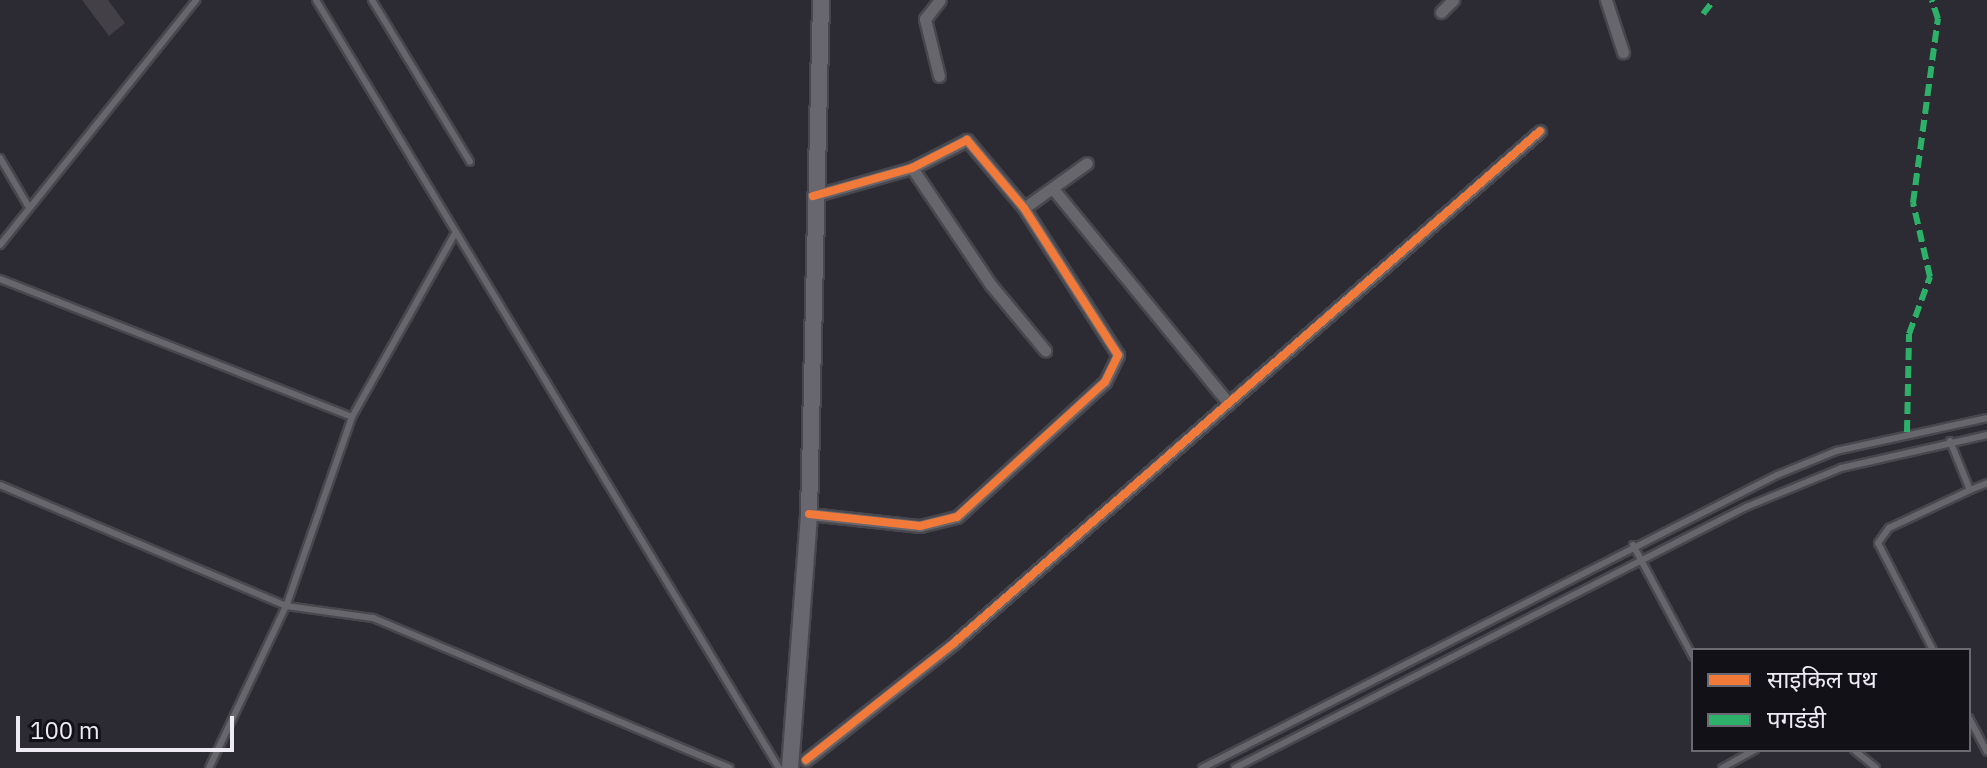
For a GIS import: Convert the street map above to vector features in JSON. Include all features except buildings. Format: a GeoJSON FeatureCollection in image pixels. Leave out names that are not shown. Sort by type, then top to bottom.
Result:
{"type":"FeatureCollection","features":[{"type":"Feature","properties":{"kind":"main road"},"geometry":{"type":"LineString","coordinates":[[800,760],[809,514],[813,196],[821,0]]}},
{"type":"Feature","properties":{"kind":"street"},"geometry":{"type":"LineString","coordinates":[[939,76],[925,19],[940,0]]}},
{"type":"Feature","properties":{"kind":"street"},"geometry":{"type":"LineString","coordinates":[[1441,12],[1453,0]]}},
{"type":"Feature","properties":{"kind":"street"},"geometry":{"type":"LineString","coordinates":[[1606,0],[1623,52]]}},
{"type":"Feature","properties":{"kind":"street"},"geometry":{"type":"LineString","coordinates":[[800,760],[927,666],[1540,131]]}},
{"type":"Feature","properties":{"kind":"street"},"geometry":{"type":"LineString","coordinates":[[809,514],[920,526],[957,517],[1117,368],[1114,341],[1024,208],[967,140],[912,168],[813,196]]}},
{"type":"Feature","properties":{"kind":"street"},"geometry":{"type":"LineString","coordinates":[[1024,208],[1054,190],[1087,163]]}},
{"type":"Feature","properties":{"kind":"street"},"geometry":{"type":"LineString","coordinates":[[912,168],[991,285],[1045,350]]}},
{"type":"Feature","properties":{"kind":"street"},"geometry":{"type":"LineString","coordinates":[[1054,190],[1229,404]]}},
{"type":"Feature","properties":{"kind":"lane"},"geometry":{"type":"LineString","coordinates":[[0,245],[28,206],[196,0]]}},
{"type":"Feature","properties":{"kind":"lane"},"geometry":{"type":"LineString","coordinates":[[316,0],[779,768]]}},
{"type":"Feature","properties":{"kind":"lane"},"geometry":{"type":"LineString","coordinates":[[372,0],[470,162]]}},
{"type":"Feature","properties":{"kind":"lane"},"geometry":{"type":"LineString","coordinates":[[0,158],[28,206]]}},
{"type":"Feature","properties":{"kind":"lane"},"geometry":{"type":"LineString","coordinates":[[209,768],[286,606],[352,417],[456,232]]}},
{"type":"Feature","properties":{"kind":"lane"},"geometry":{"type":"LineString","coordinates":[[0,279],[352,417]]}},
{"type":"Feature","properties":{"kind":"lane"},"geometry":{"type":"LineString","coordinates":[[1202,768],[1633,545],[1836,451],[1987,418]]}},
{"type":"Feature","properties":{"kind":"lane"},"geometry":{"type":"LineString","coordinates":[[1235,768],[1641,560],[1819,476],[1950,441],[1987,435]]}},
{"type":"Feature","properties":{"kind":"lane"},"geometry":{"type":"LineString","coordinates":[[1950,441],[1970,490]]}},
{"type":"Feature","properties":{"kind":"lane"},"geometry":{"type":"LineString","coordinates":[[1932,648],[1878,543],[1889,528],[1987,483]]}},
{"type":"Feature","properties":{"kind":"lane"},"geometry":{"type":"LineString","coordinates":[[0,485],[286,606],[373,618],[730,768]]}},
{"type":"Feature","properties":{"kind":"lane"},"geometry":{"type":"LineString","coordinates":[[1633,545],[1691,653]]}},
{"type":"Feature","properties":{"kind":"lane"},"geometry":{"type":"LineString","coordinates":[[1971,722],[1987,752]]}},
{"type":"Feature","properties":{"kind":"lane"},"geometry":{"type":"LineString","coordinates":[[1856,752],[1876,768]]}},
{"type":"Feature","properties":{"kind":"lane"},"geometry":{"type":"LineString","coordinates":[[1722,768],[1744,753]]}},
{"type":"Feature","properties":{"kind":"marked path"},"geometry":{"type":"LineString","coordinates":[[1703,14],[1714,0]]}},
{"type":"Feature","properties":{"kind":"marked path"},"geometry":{"type":"LineString","coordinates":[[1907,432],[1909,334],[1930,277],[1913,203],[1938,19],[1932,0]]}},
{"type":"Feature","properties":{"kind":"cycle path"},"geometry":{"type":"LineString","coordinates":[[806,760],[954,643],[1540,131]]}},
{"type":"Feature","properties":{"kind":"cycle path"},"geometry":{"type":"LineString","coordinates":[[809,514],[920,526],[957,517],[1105,382],[1118,355],[1024,208],[967,140],[912,168],[813,196]]}}]}
